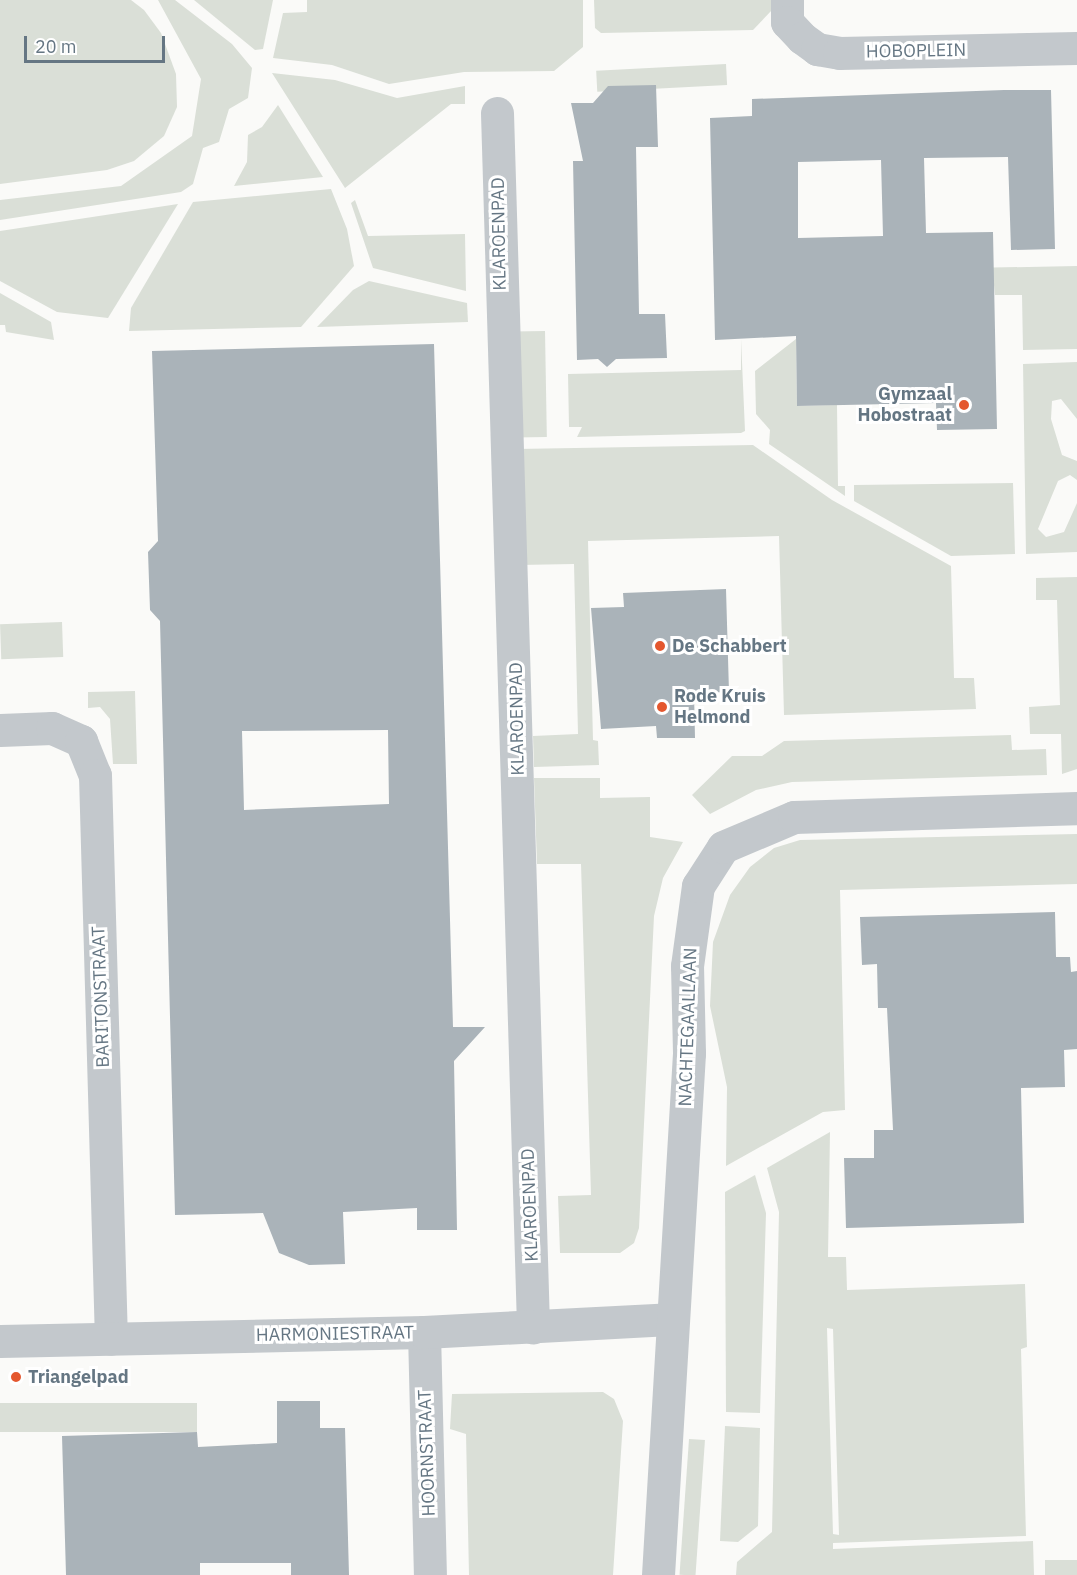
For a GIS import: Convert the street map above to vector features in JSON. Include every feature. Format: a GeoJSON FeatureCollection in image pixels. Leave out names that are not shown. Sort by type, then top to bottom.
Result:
{"type":"FeatureCollection","features":[{"type":"Feature","properties":{"kind":"street","name":"HOBOPLEIN"},"geometry":{"type":"LineString","coordinates":[[787,0],[787,22],[802,38],[818,49],[839,53],[1077,48]]}},
{"type":"Feature","properties":{"kind":"street","name":"KLAROENPAD"},"geometry":{"type":"LineString","coordinates":[[497,113],[533,1327]]}},
{"type":"Feature","properties":{"kind":"street","name":"BARITONSTRAAT"},"geometry":{"type":"LineString","coordinates":[[0,730],[52,728],[81,741],[95,775],[111,1340]]}},
{"type":"Feature","properties":{"kind":"street","name":"NACHTEGAALLAAN"},"geometry":{"type":"LineString","coordinates":[[658,1575],[670,1319],[689,1053],[687,966],[698,886],[723,847],[794,817],[1077,808]]}},
{"type":"Feature","properties":{"kind":"street","name":"HARMONIESTRAAT"},"geometry":{"type":"LineString","coordinates":[[0,1341],[424,1332],[670,1319]]}},
{"type":"Feature","properties":{"kind":"street","name":"HOORNSTRAAT"},"geometry":{"type":"LineString","coordinates":[[424,1332],[430,1575]]}},
{"type":"Feature","properties":{"kind":"shaded area"},"geometry":{"type":"Polygon","coordinates":[[[0,0],[131,0],[144,10],[161,33],[176,74],[177,107],[164,136],[134,161],[107,170],[0,184],[0,0]]]}},
{"type":"Feature","properties":{"kind":"shaded area"},"geometry":{"type":"Polygon","coordinates":[[[158,0],[175,0],[232,44],[252,68],[248,98],[229,109],[219,142],[203,148],[193,184],[181,192],[0,220],[0,200],[121,186],[192,136],[201,79],[158,0]]]}},
{"type":"Feature","properties":{"kind":"shaded area"},"geometry":{"type":"Polygon","coordinates":[[[194,0],[273,0],[263,49],[255,50],[194,0]]]}},
{"type":"Feature","properties":{"kind":"shaded area"},"geometry":{"type":"Polygon","coordinates":[[[307,0],[583,0],[583,47],[554,71],[464,72],[389,84],[332,65],[273,58],[283,13],[307,12],[307,0]]]}},
{"type":"Feature","properties":{"kind":"shaded area"},"geometry":{"type":"Polygon","coordinates":[[[594,0],[772,0],[772,10],[753,30],[601,33],[595,28],[594,0]]]}},
{"type":"Feature","properties":{"kind":"shaded area"},"geometry":{"type":"Polygon","coordinates":[[[726,64],[727,85],[597,92],[596,71],[726,64]]]}},
{"type":"Feature","properties":{"kind":"shaded area"},"geometry":{"type":"Polygon","coordinates":[[[272,73],[335,80],[397,98],[465,86],[465,104],[451,104],[345,188],[272,73]]]}},
{"type":"Feature","properties":{"kind":"shaded area"},"geometry":{"type":"Polygon","coordinates":[[[278,105],[323,177],[234,186],[247,162],[248,135],[262,127],[278,105]]]}},
{"type":"Feature","properties":{"kind":"shaded area"},"geometry":{"type":"Polygon","coordinates":[[[331,189],[347,229],[354,266],[301,327],[129,331],[131,308],[193,202],[331,189]]]}},
{"type":"Feature","properties":{"kind":"shaded area"},"geometry":{"type":"Polygon","coordinates":[[[355,200],[368,236],[465,234],[466,291],[373,268],[351,203],[355,200]]]}},
{"type":"Feature","properties":{"kind":"shaded area"},"geometry":{"type":"Polygon","coordinates":[[[178,204],[108,318],[57,312],[0,281],[0,231],[178,204]]]}},
{"type":"Feature","properties":{"kind":"shaded area"},"geometry":{"type":"Polygon","coordinates":[[[1077,266],[1077,349],[1023,350],[1022,295],[995,295],[994,285],[855,287],[865,270],[1077,266]]]}},
{"type":"Feature","properties":{"kind":"shaded area"},"geometry":{"type":"Polygon","coordinates":[[[369,281],[467,303],[468,322],[317,327],[353,290],[369,281]]]}},
{"type":"Feature","properties":{"kind":"shaded area"},"geometry":{"type":"Polygon","coordinates":[[[0,293],[51,322],[54,340],[6,332],[5,325],[0,325],[0,293]]]}},
{"type":"Feature","properties":{"kind":"shaded area"},"geometry":{"type":"Polygon","coordinates":[[[545,331],[547,437],[515,438],[513,332],[545,331]]]}},
{"type":"Feature","properties":{"kind":"shaded area"},"geometry":{"type":"Polygon","coordinates":[[[741,339],[745,431],[741,433],[577,437],[582,427],[569,427],[568,374],[741,370],[741,339]]]}},
{"type":"Feature","properties":{"kind":"shaded area"},"geometry":{"type":"Polygon","coordinates":[[[796,339],[797,406],[837,405],[838,486],[845,486],[845,496],[769,444],[770,430],[756,414],[755,371],[796,339]]]}},
{"type":"Feature","properties":{"kind":"shaded area"},"geometry":{"type":"Polygon","coordinates":[[[1077,362],[1077,419],[1061,399],[1052,401],[1051,419],[1062,455],[1077,461],[1077,480],[1070,475],[1058,481],[1038,529],[1046,537],[1064,532],[1077,503],[1077,552],[1026,554],[1023,364],[1077,362]]]}},
{"type":"Feature","properties":{"kind":"shaded area"},"geometry":{"type":"Polygon","coordinates":[[[753,445],[832,500],[951,566],[954,678],[974,678],[976,709],[784,715],[779,536],[588,541],[593,740],[598,741],[599,765],[534,767],[533,736],[578,734],[574,564],[519,565],[516,449],[753,445]]]}},
{"type":"Feature","properties":{"kind":"shaded area"},"geometry":{"type":"Polygon","coordinates":[[[1013,483],[1015,554],[951,556],[854,501],[854,485],[1013,483]]]}},
{"type":"Feature","properties":{"kind":"shaded area"},"geometry":{"type":"Polygon","coordinates":[[[1077,577],[1077,769],[1062,774],[1061,734],[1030,734],[1029,707],[1060,705],[1057,600],[1036,600],[1036,578],[1077,577]]]}},
{"type":"Feature","properties":{"kind":"shaded area"},"geometry":{"type":"Polygon","coordinates":[[[62,622],[63,657],[1,659],[0,624],[62,622]]]}},
{"type":"Feature","properties":{"kind":"shaded area"},"geometry":{"type":"Polygon","coordinates":[[[135,691],[137,764],[113,764],[110,719],[100,707],[88,708],[88,692],[135,691]]]}},
{"type":"Feature","properties":{"kind":"shaded area"},"geometry":{"type":"Polygon","coordinates":[[[1011,735],[1012,750],[1046,749],[1047,775],[792,782],[756,790],[710,814],[692,795],[732,756],[762,756],[784,741],[1011,735]]]}},
{"type":"Feature","properties":{"kind":"shaded area"},"geometry":{"type":"Polygon","coordinates":[[[534,778],[600,778],[600,798],[650,797],[650,837],[683,842],[663,878],[654,916],[639,1228],[634,1243],[620,1253],[560,1253],[558,1196],[591,1195],[581,864],[537,864],[534,778]]]}},
{"type":"Feature","properties":{"kind":"shaded area"},"geometry":{"type":"Polygon","coordinates":[[[1077,834],[1077,884],[840,890],[845,1110],[823,1112],[726,1166],[727,1087],[710,1006],[713,942],[730,895],[750,867],[774,848],[800,840],[1077,834]]]}},
{"type":"Feature","properties":{"kind":"shaded area"},"geometry":{"type":"Polygon","coordinates":[[[830,1132],[828,1257],[846,1257],[847,1290],[1025,1284],[1027,1347],[1021,1349],[1026,1536],[833,1543],[833,1549],[1033,1541],[1034,1575],[736,1575],[737,1562],[772,1532],[779,1212],[767,1168],[830,1132]],[[827,1328],[833,1534],[839,1535],[833,1329],[827,1328]]]}},
{"type":"Feature","properties":{"kind":"shaded area"},"geometry":{"type":"Polygon","coordinates":[[[755,1175],[766,1213],[760,1413],[726,1412],[725,1192],[755,1175]]]}},
{"type":"Feature","properties":{"kind":"shaded area"},"geometry":{"type":"Polygon","coordinates":[[[603,1392],[614,1399],[623,1421],[613,1575],[469,1575],[466,1434],[450,1429],[452,1394],[603,1392]]]}},
{"type":"Feature","properties":{"kind":"shaded area"},"geometry":{"type":"Polygon","coordinates":[[[0,1403],[197,1403],[197,1432],[0,1432],[0,1403]]]}},
{"type":"Feature","properties":{"kind":"shaded area"},"geometry":{"type":"Polygon","coordinates":[[[725,1426],[760,1428],[758,1526],[738,1542],[720,1541],[725,1426]]]}},
{"type":"Feature","properties":{"kind":"shaded area"},"geometry":{"type":"Polygon","coordinates":[[[689,1439],[705,1440],[696,1575],[680,1575],[689,1439]]]}},
{"type":"Feature","properties":{"kind":"shaded area"},"geometry":{"type":"Polygon","coordinates":[[[1045,1560],[1077,1560],[1077,1575],[1045,1575],[1045,1560]]]}},
{"type":"Feature","properties":{"kind":"building"},"geometry":{"type":"Polygon","coordinates":[[[656,85],[658,147],[636,147],[639,314],[665,314],[667,358],[616,359],[607,367],[598,359],[577,360],[573,161],[583,161],[571,103],[593,103],[608,86],[656,85]]]}},
{"type":"Feature","properties":{"kind":"building"},"geometry":{"type":"Polygon","coordinates":[[[1051,90],[1055,249],[1011,250],[1008,157],[924,158],[926,233],[993,232],[997,429],[937,430],[936,403],[797,406],[796,336],[715,340],[710,118],[752,116],[752,99],[1051,90]],[[881,160],[798,162],[798,238],[883,236],[881,160]]]}},
{"type":"Feature","properties":{"kind":"building"},"geometry":{"type":"Polygon","coordinates":[[[434,344],[453,1027],[485,1027],[454,1061],[457,1230],[417,1230],[417,1208],[343,1212],[345,1264],[309,1265],[279,1253],[263,1213],[175,1215],[160,621],[150,610],[148,552],[158,541],[152,351],[434,344]],[[388,730],[242,731],[244,810],[389,804],[388,730]]]}},
{"type":"Feature","properties":{"kind":"building","name":"De Schabbert"},"geometry":{"type":"Polygon","coordinates":[[[726,589],[729,692],[694,693],[695,738],[657,738],[656,726],[601,729],[591,608],[624,607],[623,593],[726,589]]]}},
{"type":"Feature","properties":{"kind":"building"},"geometry":{"type":"Polygon","coordinates":[[[1055,912],[1056,957],[1070,957],[1071,972],[1077,971],[1077,1049],[1064,1050],[1065,1087],[1021,1088],[1024,1223],[846,1228],[844,1158],[874,1158],[874,1130],[893,1130],[887,1008],[878,1008],[877,964],[862,965],[860,917],[1055,912]]]}},
{"type":"Feature","properties":{"kind":"building"},"geometry":{"type":"Polygon","coordinates":[[[277,1401],[320,1401],[320,1428],[345,1428],[349,1575],[291,1575],[291,1563],[200,1563],[200,1575],[66,1575],[62,1436],[197,1432],[198,1447],[277,1443],[277,1401]]]}},
{"type":"Feature","properties":{"kind":"place","name":"Gymzaal Hobostraat"},"geometry":{"type":"Point","coordinates":[964,405]}},
{"type":"Feature","properties":{"kind":"place","name":"De Schabbert"},"geometry":{"type":"Point","coordinates":[660,646]}},
{"type":"Feature","properties":{"kind":"place","name":"Rode Kruis Helmond"},"geometry":{"type":"Point","coordinates":[662,707]}},
{"type":"Feature","properties":{"kind":"place","name":"Triangelpad"},"geometry":{"type":"Point","coordinates":[16,1377]}}]}
